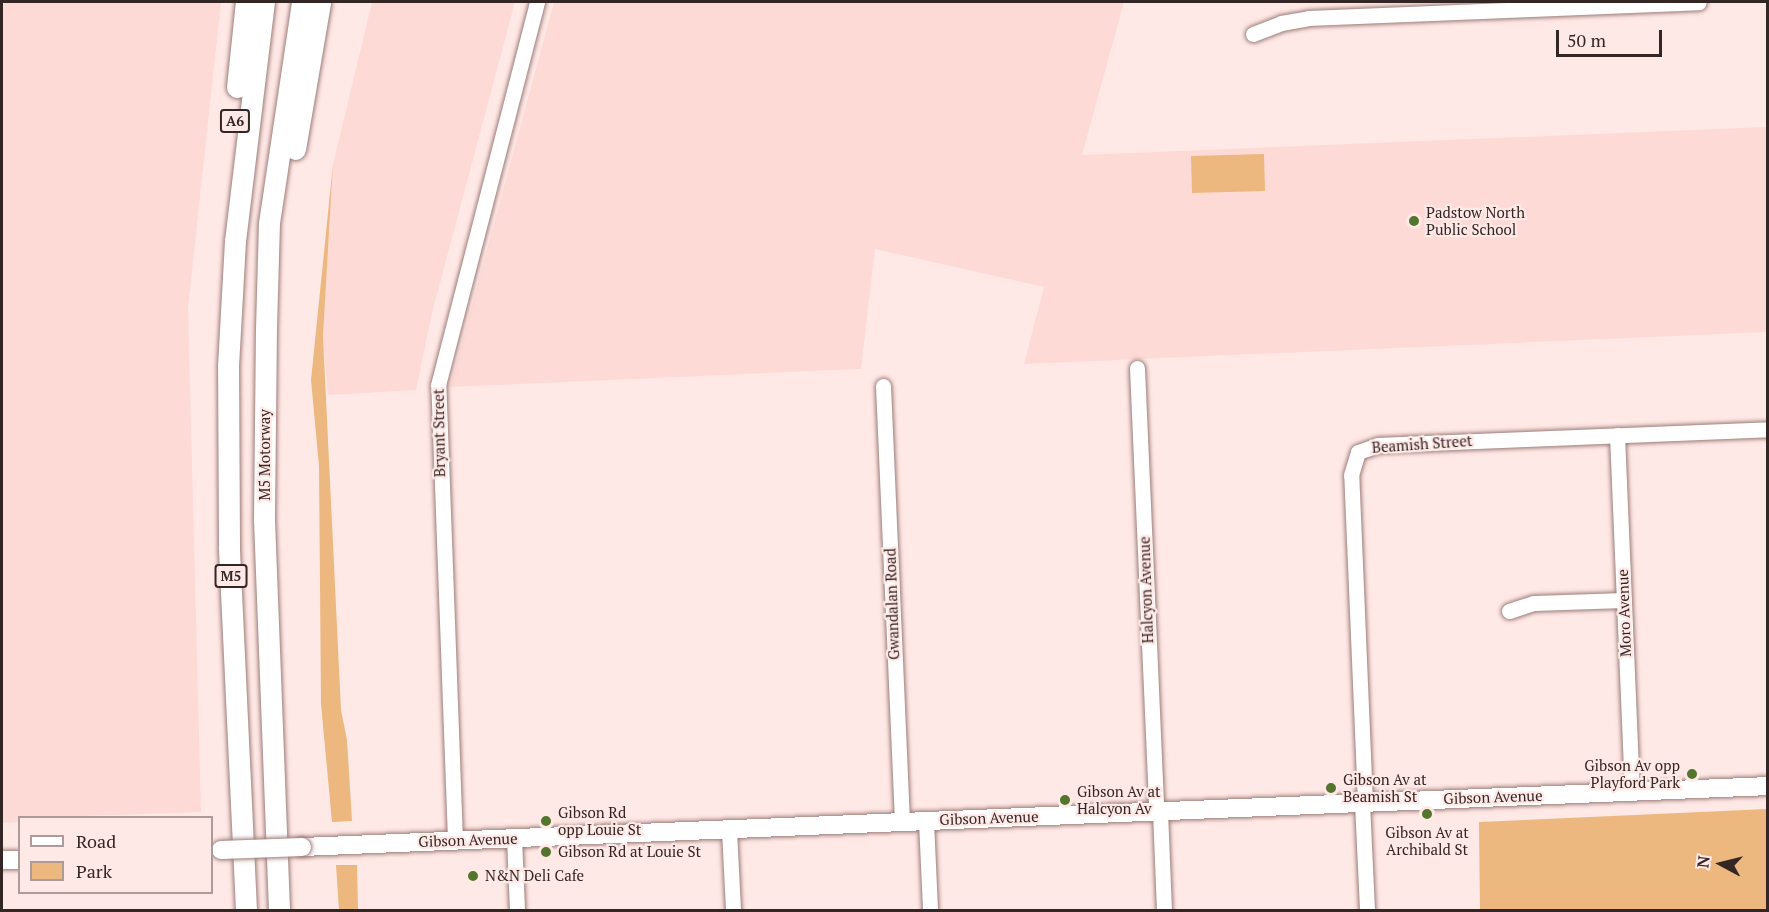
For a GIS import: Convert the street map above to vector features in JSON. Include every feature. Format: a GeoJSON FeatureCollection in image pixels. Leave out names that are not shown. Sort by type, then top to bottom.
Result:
{"type":"FeatureCollection","features":[{"type":"Feature","properties":{"kind":"highway","name":"A6"},"geometry":{"type":"LineString","coordinates":[[235,241],[231,164],[246,2]]}},
{"type":"Feature","properties":{"kind":"highway","name":"M5"},"geometry":{"type":"LineString","coordinates":[[246,910],[228,455],[235,241],[264,2]]}},
{"type":"Feature","properties":{"kind":"highway","name":"M5 Motorway"},"geometry":{"type":"LineString","coordinates":[[279,910],[264,518],[266,329],[269,223],[302,2]]}},
{"type":"Feature","properties":{"kind":"highway","name":"M5"},"geometry":{"type":"LineString","coordinates":[[266,329],[320,2]]}},
{"type":"Feature","properties":{"kind":"main road","name":"Gibson Avenue"},"geometry":{"type":"LineString","coordinates":[[216,851],[1767,786]]}},
{"type":"Feature","properties":{"kind":"main road"},"geometry":{"type":"LineString","coordinates":[[2,860],[18,860]]}},
{"type":"Feature","properties":{"kind":"street","name":"Bryant Street"},"geometry":{"type":"LineString","coordinates":[[455,840],[438,384],[537,2]]}},
{"type":"Feature","properties":{"kind":"street"},"geometry":{"type":"LineString","coordinates":[[1253,34],[1281,22],[1308,18],[1699,2]]}},
{"type":"Feature","properties":{"kind":"street","name":"Halcyon Avenue"},"geometry":{"type":"LineString","coordinates":[[1137,368],[1164,910]]}},
{"type":"Feature","properties":{"kind":"street","name":"Gwandalan Road"},"geometry":{"type":"LineString","coordinates":[[883,386],[902,822]]}},
{"type":"Feature","properties":{"kind":"street","name":"Beamish Street"},"geometry":{"type":"LineString","coordinates":[[1364,803],[1351,475],[1358,452],[1378,445],[1767,429]]}},
{"type":"Feature","properties":{"kind":"street","name":"Moro Avenue"},"geometry":{"type":"LineString","coordinates":[[1617,435],[1632,791]]}},
{"type":"Feature","properties":{"kind":"street"},"geometry":{"type":"LineString","coordinates":[[1509,611],[1534,603],[1624,600]]}},
{"type":"Feature","properties":{"kind":"street"},"geometry":{"type":"LineString","coordinates":[[1364,803],[1367,910]]}},
{"type":"Feature","properties":{"kind":"street"},"geometry":{"type":"LineString","coordinates":[[926,821],[930,910]]}},
{"type":"Feature","properties":{"kind":"street"},"geometry":{"type":"LineString","coordinates":[[729,830],[733,910]]}},
{"type":"Feature","properties":{"kind":"street"},"geometry":{"type":"LineString","coordinates":[[514,838],[517,910]]}},
{"type":"Feature","properties":{"kind":"shaded area"},"geometry":{"type":"Polygon","coordinates":[[[2,2],[221,2],[188,308],[201,812],[18,816],[18,822],[2,823],[2,2]]]}},
{"type":"Feature","properties":{"kind":"shaded area"},"geometry":{"type":"Polygon","coordinates":[[[372,2],[515,2],[432,313],[416,390],[328,395],[323,336],[333,164],[372,2]]]}},
{"type":"Feature","properties":{"kind":"shaded area"},"geometry":{"type":"Polygon","coordinates":[[[554,2],[1124,2],[1082,155],[1767,127],[1767,332],[1024,364],[1044,287],[875,249],[861,369],[450,387],[554,2]]]}},
{"type":"Feature","properties":{"kind":"green space"},"geometry":{"type":"Polygon","coordinates":[[[1264,154],[1265,191],[1192,193],[1191,156],[1264,154]]]}},
{"type":"Feature","properties":{"kind":"green space"},"geometry":{"type":"Polygon","coordinates":[[[333,164],[323,336],[341,710],[347,740],[352,821],[332,822],[321,704],[319,466],[311,380],[333,164]]]}},
{"type":"Feature","properties":{"kind":"green space"},"geometry":{"type":"Polygon","coordinates":[[[1767,809],[1767,910],[1480,910],[1479,822],[1767,809]]]}},
{"type":"Feature","properties":{"kind":"green space"},"geometry":{"type":"Polygon","coordinates":[[[336,865],[357,865],[358,910],[339,910],[336,865]]]}},
{"type":"Feature","properties":{"kind":"place","name":"Padstow North Public School"},"geometry":{"type":"Point","coordinates":[1414,221]}},
{"type":"Feature","properties":{"kind":"place","name":"Gibson Av opp Playford Park"},"geometry":{"type":"Point","coordinates":[1692,774]}},
{"type":"Feature","properties":{"kind":"place","name":"Gibson Av at Beamish St"},"geometry":{"type":"Point","coordinates":[1331,788]}},
{"type":"Feature","properties":{"kind":"place","name":"Gibson Av at Halcyon Av"},"geometry":{"type":"Point","coordinates":[1065,800]}},
{"type":"Feature","properties":{"kind":"place","name":"Gibson Av at Archibald St"},"geometry":{"type":"Point","coordinates":[1427,814]}},
{"type":"Feature","properties":{"kind":"place","name":"Gibson Rd opp Louie St"},"geometry":{"type":"Point","coordinates":[546,821]}},
{"type":"Feature","properties":{"kind":"place","name":"Gibson Rd at Louie St"},"geometry":{"type":"Point","coordinates":[546,852]}},
{"type":"Feature","properties":{"kind":"place","name":"N&N Deli Cafe"},"geometry":{"type":"Point","coordinates":[473,876]}}]}
